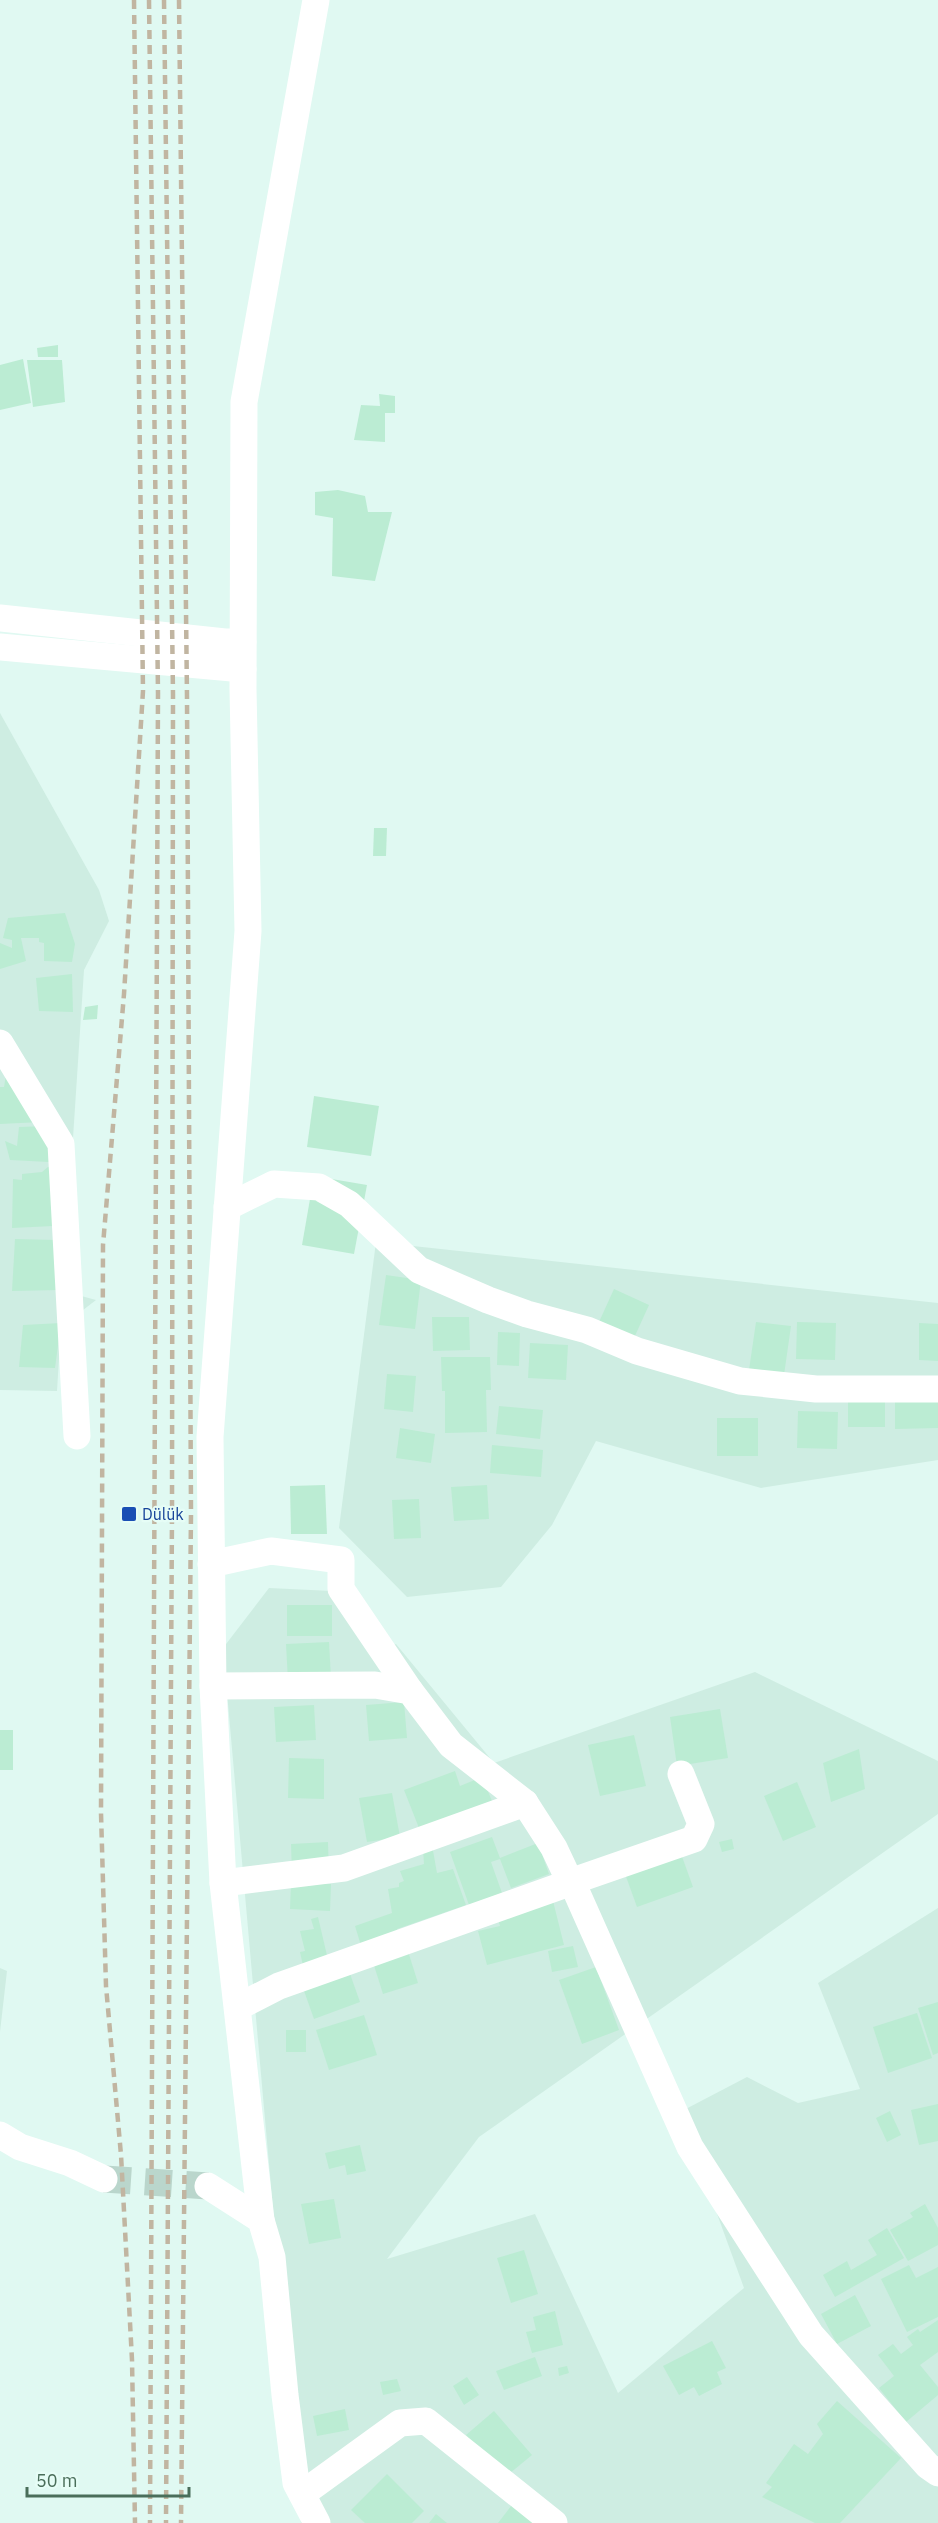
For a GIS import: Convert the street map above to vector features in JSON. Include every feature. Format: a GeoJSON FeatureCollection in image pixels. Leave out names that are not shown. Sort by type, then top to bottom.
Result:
{"type":"FeatureCollection","features":[{"type":"Feature","properties":{"kind":"street"},"geometry":{"type":"LineString","coordinates":[[316,0],[244,402],[234,669],[248,931],[210,1437],[213,1686],[223,1883],[261,2220],[272,2257],[296,2483],[317,2523]]}},
{"type":"Feature","properties":{"kind":"street"},"geometry":{"type":"LineString","coordinates":[[0,618],[234,642]]}},
{"type":"Feature","properties":{"kind":"street"},"geometry":{"type":"LineString","coordinates":[[0,647],[234,669]]}},
{"type":"Feature","properties":{"kind":"street"},"geometry":{"type":"LineString","coordinates":[[0,1042],[61,1144],[77,1436]]}},
{"type":"Feature","properties":{"kind":"street"},"geometry":{"type":"LineString","coordinates":[[227,1207],[274,1184],[319,1187],[349,1204],[419,1270],[488,1300],[527,1314],[587,1330],[637,1351],[740,1381],[816,1389],[938,1389]]}},
{"type":"Feature","properties":{"kind":"street"},"geometry":{"type":"LineString","coordinates":[[211,1564],[271,1551],[341,1560],[341,1589],[410,1691],[451,1745],[525,1803],[554,1848],[690,2147],[811,2335],[928,2466],[938,2473]]}},
{"type":"Feature","properties":{"kind":"street"},"geometry":{"type":"LineString","coordinates":[[213,1686],[375,1685],[410,1691]]}},
{"type":"Feature","properties":{"kind":"street"},"geometry":{"type":"LineString","coordinates":[[238,2007],[279,1986],[694,1839],[701,1824],[681,1773]]}},
{"type":"Feature","properties":{"kind":"street"},"geometry":{"type":"LineString","coordinates":[[223,1883],[344,1868],[525,1803]]}},
{"type":"Feature","properties":{"kind":"street"},"geometry":{"type":"LineString","coordinates":[[0,2135],[20,2147],[70,2163],[104,2178]]}},
{"type":"Feature","properties":{"kind":"street"},"geometry":{"type":"LineString","coordinates":[[208,2186],[261,2220]]}},
{"type":"Feature","properties":{"kind":"street"},"geometry":{"type":"LineString","coordinates":[[302,2494],[400,2423],[426,2421],[554,2523]]}},
{"type":"Feature","properties":{"kind":"shaded area"},"geometry":{"type":"Polygon","coordinates":[[[0,713],[99,890],[109,921],[84,970],[63,1291],[96,1300],[61,1327],[57,1391],[0,1390],[0,713]]]}},
{"type":"Feature","properties":{"kind":"shaded area"},"geometry":{"type":"Polygon","coordinates":[[[376,1242],[938,1303],[938,1460],[761,1488],[596,1441],[552,1525],[501,1587],[407,1597],[339,1528],[376,1242]]]}},
{"type":"Feature","properties":{"kind":"shaded area"},"geometry":{"type":"Polygon","coordinates":[[[269,1588],[332,1591],[374,1654],[396,1644],[494,1763],[755,1672],[938,1761],[938,1814],[479,2137],[387,2259],[535,2214],[618,2393],[744,2288],[680,2112],[747,2077],[798,2103],[860,2089],[818,1983],[938,1908],[938,2523],[301,2523],[223,1648],[269,1588]]]}},
{"type":"Feature","properties":{"kind":"shaded area"},"geometry":{"type":"Polygon","coordinates":[[[0,1968],[7,1971],[0,2032],[0,1968]]]}},
{"type":"Feature","properties":{"kind":"building"},"geometry":{"type":"Polygon","coordinates":[[[58,345],[58,357],[38,357],[37,348],[58,345]]]}},
{"type":"Feature","properties":{"kind":"building"},"geometry":{"type":"Polygon","coordinates":[[[23,359],[31,403],[0,410],[0,365],[23,359]]]}},
{"type":"Feature","properties":{"kind":"building"},"geometry":{"type":"Polygon","coordinates":[[[27,360],[62,360],[65,402],[33,407],[27,360]]]}},
{"type":"Feature","properties":{"kind":"building"},"geometry":{"type":"Polygon","coordinates":[[[379,394],[395,396],[395,413],[385,413],[385,442],[354,440],[361,405],[380,406],[379,394]]]}},
{"type":"Feature","properties":{"kind":"building"},"geometry":{"type":"Polygon","coordinates":[[[338,490],[365,496],[368,512],[392,512],[375,581],[332,576],[333,518],[315,515],[315,492],[338,490]]]}},
{"type":"Feature","properties":{"kind":"building"},"geometry":{"type":"Polygon","coordinates":[[[374,828],[387,828],[386,856],[373,856],[374,828]]]}},
{"type":"Feature","properties":{"kind":"building"},"geometry":{"type":"Polygon","coordinates":[[[65,913],[75,944],[72,962],[44,961],[44,943],[39,942],[39,938],[21,938],[26,961],[0,969],[0,943],[12,948],[12,940],[3,938],[8,918],[65,913]]]}},
{"type":"Feature","properties":{"kind":"building"},"geometry":{"type":"Polygon","coordinates":[[[72,974],[73,1012],[39,1011],[36,978],[72,974]]]}},
{"type":"Feature","properties":{"kind":"building"},"geometry":{"type":"Polygon","coordinates":[[[98,1005],[97,1019],[83,1020],[85,1007],[98,1005]]]}},
{"type":"Feature","properties":{"kind":"building"},"geometry":{"type":"Polygon","coordinates":[[[6,1075],[41,1122],[0,1124],[0,1087],[4,1087],[6,1075]]]}},
{"type":"Feature","properties":{"kind":"building"},"geometry":{"type":"Polygon","coordinates":[[[314,1096],[379,1106],[371,1156],[307,1147],[314,1096]]]}},
{"type":"Feature","properties":{"kind":"building"},"geometry":{"type":"Polygon","coordinates":[[[47,1126],[49,1162],[10,1160],[5,1141],[17,1146],[19,1127],[47,1126]]]}},
{"type":"Feature","properties":{"kind":"building"},"geometry":{"type":"Polygon","coordinates":[[[48,1167],[53,1168],[53,1226],[12,1228],[13,1179],[22,1180],[22,1174],[42,1172],[48,1167]]]}},
{"type":"Feature","properties":{"kind":"building"},"geometry":{"type":"Polygon","coordinates":[[[314,1176],[367,1185],[354,1254],[302,1245],[314,1176]]]}},
{"type":"Feature","properties":{"kind":"building"},"geometry":{"type":"Polygon","coordinates":[[[15,1239],[56,1240],[59,1290],[12,1291],[15,1239]]]}},
{"type":"Feature","properties":{"kind":"building"},"geometry":{"type":"Polygon","coordinates":[[[386,1275],[421,1280],[415,1329],[379,1325],[386,1275]]]}},
{"type":"Feature","properties":{"kind":"building"},"geometry":{"type":"Polygon","coordinates":[[[614,1289],[649,1305],[634,1338],[599,1322],[614,1289]]]}},
{"type":"Feature","properties":{"kind":"building"},"geometry":{"type":"Polygon","coordinates":[[[432,1317],[469,1317],[470,1350],[433,1351],[432,1317]]]}},
{"type":"Feature","properties":{"kind":"building"},"geometry":{"type":"Polygon","coordinates":[[[756,1322],[791,1326],[784,1375],[749,1370],[756,1322]]]}},
{"type":"Feature","properties":{"kind":"building"},"geometry":{"type":"Polygon","coordinates":[[[797,1322],[836,1323],[835,1360],[796,1359],[797,1322]]]}},
{"type":"Feature","properties":{"kind":"building"},"geometry":{"type":"Polygon","coordinates":[[[61,1323],[55,1368],[19,1367],[23,1325],[61,1323]]]}},
{"type":"Feature","properties":{"kind":"building"},"geometry":{"type":"Polygon","coordinates":[[[919,1323],[938,1324],[938,1361],[919,1360],[919,1323]]]}},
{"type":"Feature","properties":{"kind":"building"},"geometry":{"type":"Polygon","coordinates":[[[498,1332],[520,1333],[519,1366],[497,1365],[498,1332]]]}},
{"type":"Feature","properties":{"kind":"building"},"geometry":{"type":"Polygon","coordinates":[[[530,1343],[568,1345],[566,1380],[528,1378],[530,1343]]]}},
{"type":"Feature","properties":{"kind":"building"},"geometry":{"type":"Polygon","coordinates":[[[441,1357],[490,1357],[491,1390],[486,1390],[487,1432],[445,1433],[445,1391],[442,1391],[441,1357]]]}},
{"type":"Feature","properties":{"kind":"building"},"geometry":{"type":"Polygon","coordinates":[[[387,1374],[416,1376],[413,1412],[384,1409],[387,1374]]]}},
{"type":"Feature","properties":{"kind":"building"},"geometry":{"type":"Polygon","coordinates":[[[848,1396],[885,1396],[885,1427],[848,1427],[848,1396]]]}},
{"type":"Feature","properties":{"kind":"building"},"geometry":{"type":"Polygon","coordinates":[[[938,1397],[938,1428],[895,1429],[895,1398],[938,1397]]]}},
{"type":"Feature","properties":{"kind":"building"},"geometry":{"type":"Polygon","coordinates":[[[499,1406],[543,1410],[540,1439],[496,1434],[499,1406]]]}},
{"type":"Feature","properties":{"kind":"building"},"geometry":{"type":"Polygon","coordinates":[[[798,1411],[838,1412],[837,1449],[797,1448],[798,1411]]]}},
{"type":"Feature","properties":{"kind":"building"},"geometry":{"type":"Polygon","coordinates":[[[717,1418],[758,1418],[758,1456],[717,1456],[717,1418]]]}},
{"type":"Feature","properties":{"kind":"building"},"geometry":{"type":"Polygon","coordinates":[[[400,1428],[435,1434],[431,1463],[396,1458],[400,1428]]]}},
{"type":"Feature","properties":{"kind":"building"},"geometry":{"type":"Polygon","coordinates":[[[492,1445],[543,1450],[541,1477],[490,1473],[492,1445]]]}},
{"type":"Feature","properties":{"kind":"building"},"geometry":{"type":"Polygon","coordinates":[[[325,1485],[327,1534],[291,1534],[290,1486],[325,1485]]]}},
{"type":"Feature","properties":{"kind":"building"},"geometry":{"type":"Polygon","coordinates":[[[487,1485],[489,1519],[454,1521],[451,1487],[487,1485]]]}},
{"type":"Feature","properties":{"kind":"building"},"geometry":{"type":"Polygon","coordinates":[[[419,1499],[421,1538],[394,1539],[392,1500],[419,1499]]]}},
{"type":"Feature","properties":{"kind":"building"},"geometry":{"type":"Polygon","coordinates":[[[287,1605],[332,1605],[332,1636],[287,1636],[287,1605]]]}},
{"type":"Feature","properties":{"kind":"building"},"geometry":{"type":"Polygon","coordinates":[[[329,1642],[331,1678],[288,1681],[286,1644],[329,1642]]]}},
{"type":"Feature","properties":{"kind":"building"},"geometry":{"type":"Polygon","coordinates":[[[404,1702],[407,1738],[369,1741],[366,1705],[404,1702]]]}},
{"type":"Feature","properties":{"kind":"building"},"geometry":{"type":"Polygon","coordinates":[[[314,1705],[316,1740],[276,1742],[274,1707],[314,1705]]]}},
{"type":"Feature","properties":{"kind":"building"},"geometry":{"type":"Polygon","coordinates":[[[720,1709],[728,1758],[677,1766],[670,1717],[720,1709]]]}},
{"type":"Feature","properties":{"kind":"building"},"geometry":{"type":"Polygon","coordinates":[[[0,1730],[13,1730],[13,1770],[0,1770],[0,1730]]]}},
{"type":"Feature","properties":{"kind":"building"},"geometry":{"type":"Polygon","coordinates":[[[634,1735],[646,1786],[600,1796],[588,1745],[634,1735]]]}},
{"type":"Feature","properties":{"kind":"building"},"geometry":{"type":"Polygon","coordinates":[[[859,1749],[865,1789],[831,1802],[823,1763],[859,1749]]]}},
{"type":"Feature","properties":{"kind":"building"},"geometry":{"type":"Polygon","coordinates":[[[289,1758],[324,1759],[324,1799],[288,1798],[289,1758]]]}},
{"type":"Feature","properties":{"kind":"building"},"geometry":{"type":"Polygon","coordinates":[[[455,1771],[460,1786],[482,1777],[492,1801],[419,1828],[404,1790],[455,1771]]]}},
{"type":"Feature","properties":{"kind":"building"},"geometry":{"type":"Polygon","coordinates":[[[797,1782],[816,1827],[783,1841],[764,1796],[797,1782]]]}},
{"type":"Feature","properties":{"kind":"building"},"geometry":{"type":"Polygon","coordinates":[[[392,1793],[400,1837],[367,1842],[359,1798],[392,1793]]]}},
{"type":"Feature","properties":{"kind":"building"},"geometry":{"type":"Polygon","coordinates":[[[492,1837],[500,1858],[538,1843],[549,1874],[511,1888],[500,1859],[491,1862],[502,1893],[469,1905],[450,1852],[492,1837]]]}},
{"type":"Feature","properties":{"kind":"building"},"geometry":{"type":"Polygon","coordinates":[[[732,1839],[734,1849],[722,1852],[719,1842],[732,1839]]]}},
{"type":"Feature","properties":{"kind":"building"},"geometry":{"type":"Polygon","coordinates":[[[328,1842],[329,1875],[292,1876],[291,1844],[328,1842]]]}},
{"type":"Feature","properties":{"kind":"building"},"geometry":{"type":"Polygon","coordinates":[[[432,1845],[437,1873],[453,1869],[466,1905],[397,1929],[399,1935],[363,1952],[355,1926],[392,1913],[388,1889],[399,1887],[399,1883],[404,1881],[400,1871],[424,1864],[423,1849],[432,1845]]]}},
{"type":"Feature","properties":{"kind":"building"},"geometry":{"type":"Polygon","coordinates":[[[680,1851],[693,1887],[637,1907],[624,1871],[680,1851]]]}},
{"type":"Feature","properties":{"kind":"building"},"geometry":{"type":"Polygon","coordinates":[[[291,1883],[331,1884],[330,1911],[290,1909],[291,1883]]]}},
{"type":"Feature","properties":{"kind":"building"},"geometry":{"type":"Polygon","coordinates":[[[553,1901],[564,1945],[487,1965],[478,1931],[500,1926],[498,1919],[553,1901]]]}},
{"type":"Feature","properties":{"kind":"building"},"geometry":{"type":"Polygon","coordinates":[[[318,1917],[329,1964],[304,1970],[300,1952],[305,1951],[300,1931],[314,1929],[311,1919],[318,1917]]]}},
{"type":"Feature","properties":{"kind":"building"},"geometry":{"type":"Polygon","coordinates":[[[573,1946],[578,1967],[552,1972],[548,1951],[573,1946]]]}},
{"type":"Feature","properties":{"kind":"building"},"geometry":{"type":"Polygon","coordinates":[[[407,1948],[418,1983],[383,1994],[372,1959],[407,1948]]]}},
{"type":"Feature","properties":{"kind":"building"},"geometry":{"type":"Polygon","coordinates":[[[596,1967],[619,2030],[582,2044],[559,1980],[596,1967]]]}},
{"type":"Feature","properties":{"kind":"building"},"geometry":{"type":"Polygon","coordinates":[[[349,1971],[360,2002],[314,2019],[303,1988],[349,1971]]]}},
{"type":"Feature","properties":{"kind":"building"},"geometry":{"type":"Polygon","coordinates":[[[938,2002],[938,2053],[933,2055],[918,2008],[938,2002]]]}},
{"type":"Feature","properties":{"kind":"building"},"geometry":{"type":"Polygon","coordinates":[[[917,2013],[932,2058],[888,2073],[873,2027],[917,2013]]]}},
{"type":"Feature","properties":{"kind":"building"},"geometry":{"type":"Polygon","coordinates":[[[364,2015],[377,2055],[329,2070],[316,2030],[364,2015]]]}},
{"type":"Feature","properties":{"kind":"building"},"geometry":{"type":"Polygon","coordinates":[[[286,2030],[306,2030],[306,2052],[286,2052],[286,2030]]]}},
{"type":"Feature","properties":{"kind":"building"},"geometry":{"type":"Polygon","coordinates":[[[938,2104],[938,2141],[919,2145],[911,2110],[938,2104]]]}},
{"type":"Feature","properties":{"kind":"building"},"geometry":{"type":"Polygon","coordinates":[[[890,2111],[901,2135],[887,2142],[876,2118],[890,2111]]]}},
{"type":"Feature","properties":{"kind":"building"},"geometry":{"type":"Polygon","coordinates":[[[360,2145],[366,2171],[347,2175],[345,2165],[329,2169],[325,2153],[360,2145]]]}},
{"type":"Feature","properties":{"kind":"building"},"geometry":{"type":"Polygon","coordinates":[[[334,2199],[341,2238],[309,2244],[301,2204],[334,2199]]]}},
{"type":"Feature","properties":{"kind":"building"},"geometry":{"type":"Polygon","coordinates":[[[925,2204],[938,2228],[938,2245],[908,2261],[890,2230],[913,2217],[910,2213],[925,2204]]]}},
{"type":"Feature","properties":{"kind":"building"},"geometry":{"type":"Polygon","coordinates":[[[887,2228],[904,2258],[835,2297],[823,2275],[847,2261],[851,2270],[877,2255],[868,2240],[887,2228]]]}},
{"type":"Feature","properties":{"kind":"building"},"geometry":{"type":"Polygon","coordinates":[[[524,2250],[538,2294],[511,2303],[497,2258],[524,2250]]]}},
{"type":"Feature","properties":{"kind":"building"},"geometry":{"type":"Polygon","coordinates":[[[909,2265],[916,2278],[938,2267],[938,2317],[907,2332],[881,2279],[909,2265]]]}},
{"type":"Feature","properties":{"kind":"building"},"geometry":{"type":"Polygon","coordinates":[[[855,2295],[871,2326],[837,2344],[821,2314],[855,2295]]]}},
{"type":"Feature","properties":{"kind":"building"},"geometry":{"type":"Polygon","coordinates":[[[555,2311],[563,2345],[532,2353],[526,2332],[536,2330],[533,2317],[555,2311]]]}},
{"type":"Feature","properties":{"kind":"building"},"geometry":{"type":"Polygon","coordinates":[[[938,2320],[938,2352],[920,2365],[938,2387],[938,2395],[906,2422],[879,2388],[894,2376],[878,2355],[893,2344],[901,2354],[913,2345],[907,2337],[918,2329],[920,2332],[938,2320]]]}},
{"type":"Feature","properties":{"kind":"building"},"geometry":{"type":"Polygon","coordinates":[[[712,2341],[726,2368],[717,2372],[722,2384],[699,2396],[694,2387],[679,2395],[663,2366],[712,2341]]]}},
{"type":"Feature","properties":{"kind":"building"},"geometry":{"type":"Polygon","coordinates":[[[535,2357],[542,2376],[504,2390],[496,2371],[535,2357]]]}},
{"type":"Feature","properties":{"kind":"building"},"geometry":{"type":"Polygon","coordinates":[[[567,2366],[569,2373],[559,2376],[558,2368],[567,2366]]]}},
{"type":"Feature","properties":{"kind":"building"},"geometry":{"type":"Polygon","coordinates":[[[467,2377],[479,2395],[464,2405],[453,2386],[467,2377]]]}},
{"type":"Feature","properties":{"kind":"building"},"geometry":{"type":"Polygon","coordinates":[[[397,2379],[401,2391],[383,2395],[380,2382],[397,2379]]]}},
{"type":"Feature","properties":{"kind":"building"},"geometry":{"type":"Polygon","coordinates":[[[837,2401],[901,2458],[840,2523],[815,2523],[762,2497],[772,2487],[766,2483],[794,2444],[808,2454],[823,2434],[817,2424],[837,2401]]]}},
{"type":"Feature","properties":{"kind":"building"},"geometry":{"type":"Polygon","coordinates":[[[345,2409],[349,2430],[317,2436],[313,2416],[345,2409]]]}},
{"type":"Feature","properties":{"kind":"building"},"geometry":{"type":"Polygon","coordinates":[[[494,2411],[532,2455],[503,2479],[466,2435],[494,2411]]]}},
{"type":"Feature","properties":{"kind":"building"},"geometry":{"type":"Polygon","coordinates":[[[387,2474],[424,2511],[412,2523],[365,2523],[351,2510],[387,2474]]]}},
{"type":"Feature","properties":{"kind":"building"},"geometry":{"type":"Polygon","coordinates":[[[515,2501],[543,2523],[498,2523],[515,2501]]]}},
{"type":"Feature","properties":{"kind":"building"},"geometry":{"type":"Polygon","coordinates":[[[436,2514],[447,2523],[429,2523],[436,2514]]]}},
{"type":"Feature","properties":{"kind":"tunnel"},"geometry":{"type":"LineString","coordinates":[[104,2179],[208,2186]]}},
{"type":"Feature","properties":{"kind":"railway"},"geometry":{"type":"LineString","coordinates":[[134,0],[143,691],[124,994],[103,1245],[101,1813],[106,1986],[121,2155],[132,2360],[135,2523]]}},
{"type":"Feature","properties":{"kind":"railway"},"geometry":{"type":"LineString","coordinates":[[149,0],[158,693],[150,2523]]}},
{"type":"Feature","properties":{"kind":"railway"},"geometry":{"type":"LineString","coordinates":[[164,0],[173,695],[172,1513],[166,2523]]}},
{"type":"Feature","properties":{"kind":"railway"},"geometry":{"type":"LineString","coordinates":[[179,0],[187,697],[191,1513],[181,2523]]}},
{"type":"Feature","properties":{"kind":"place","name":"Dülük"},"geometry":{"type":"Point","coordinates":[129,1514]}}]}
